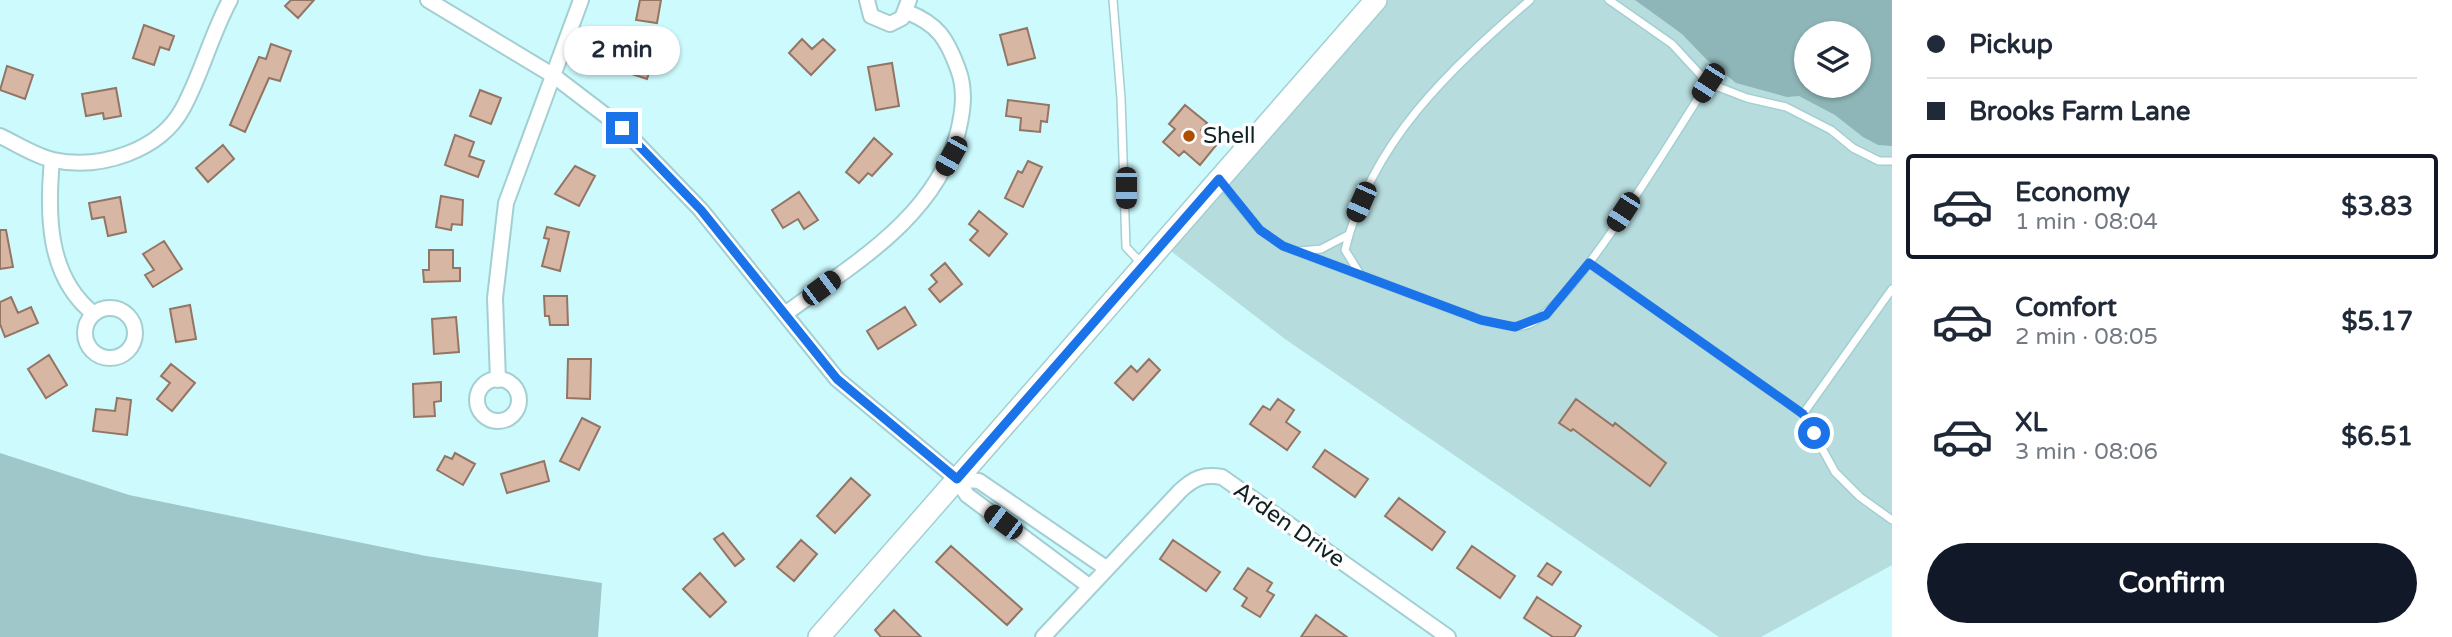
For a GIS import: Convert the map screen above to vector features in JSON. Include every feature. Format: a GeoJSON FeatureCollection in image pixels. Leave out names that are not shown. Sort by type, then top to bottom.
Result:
{"type":"FeatureCollection","features":[{"type":"Feature","properties":{"kind":"main road"},"geometry":{"type":"LineString","coordinates":[[819,637],[1376,0]]}},
{"type":"Feature","properties":{"kind":"street"},"geometry":{"type":"LineString","coordinates":[[0,136],[52,160],[81,163],[118,158],[159,137],[183,110],[212,32],[230,0]]}},
{"type":"Feature","properties":{"kind":"street"},"geometry":{"type":"LineString","coordinates":[[428,0],[554,76],[622,128],[701,210],[837,379],[957,479],[967,495],[1089,586]]}},
{"type":"Feature","properties":{"kind":"street"},"geometry":{"type":"LineString","coordinates":[[498,380],[495,298],[506,203],[581,0]]}},
{"type":"Feature","properties":{"kind":"street"},"geometry":{"type":"LineString","coordinates":[[785,314],[914,214],[932,190],[951,156],[962,114],[963,82],[947,39],[908,6],[897,22],[883,23],[871,16],[867,0]]}},
{"type":"Feature","properties":{"kind":"street"},"geometry":{"type":"LineString","coordinates":[[52,160],[48,207],[57,262],[80,303],[94,314]]}},
{"type":"Feature","properties":{"kind":"street","name":"Arden Drive"},"geometry":{"type":"LineString","coordinates":[[1043,637],[1192,481],[1208,475],[1222,477],[1448,637]]}},
{"type":"Feature","properties":{"kind":"street"},"geometry":{"type":"LineString","coordinates":[[957,479],[979,481],[1106,568]]}},
{"type":"Feature","properties":{"kind":"lane"},"geometry":{"type":"LineString","coordinates":[[1112,0],[1124,149],[1126,247],[1143,264]]}},
{"type":"Feature","properties":{"kind":"lane"},"geometry":{"type":"LineString","coordinates":[[1360,274],[1345,250],[1348,235],[1381,158],[1418,105],[1479,44],[1530,0]]}},
{"type":"Feature","properties":{"kind":"lane"},"geometry":{"type":"LineString","coordinates":[[1609,0],[1672,44],[1708,83],[1746,98],[1786,107],[1831,130],[1853,148],[1879,161],[1891,162]]}},
{"type":"Feature","properties":{"kind":"lane"},"geometry":{"type":"LineString","coordinates":[[1219,179],[1260,230],[1297,251],[1481,320],[1515,327],[1546,315],[1589,263],[1708,83]]}},
{"type":"Feature","properties":{"kind":"lane"},"geometry":{"type":"LineString","coordinates":[[1297,251],[1321,249],[1348,235]]}},
{"type":"Feature","properties":{"kind":"lane"},"geometry":{"type":"LineString","coordinates":[[1589,263],[1803,414],[1835,472],[1860,497],[1892,520]]}},
{"type":"Feature","properties":{"kind":"lane"},"geometry":{"type":"LineString","coordinates":[[1803,414],[1892,289]]}},
{"type":"Feature","properties":{"kind":"shaded area"},"geometry":{"type":"Polygon","coordinates":[[[1383,0],[1892,0],[1892,565],[1761,637],[1719,637],[1285,339],[1167,248],[1383,0]]]}},
{"type":"Feature","properties":{"kind":"shaded area"},"geometry":{"type":"Polygon","coordinates":[[[1635,0],[1892,0],[1892,146],[1878,145],[1863,137],[1835,115],[1803,98],[1871,98],[1871,21],[1794,21],[1794,96],[1787,97],[1736,83],[1706,59],[1682,34],[1635,0]]]}},
{"type":"Feature","properties":{"kind":"shaded area"},"geometry":{"type":"Polygon","coordinates":[[[0,453],[129,495],[426,556],[602,583],[598,637],[0,637],[0,453]]]}},
{"type":"Feature","properties":{"kind":"building"},"geometry":{"type":"Polygon","coordinates":[[[291,0],[314,0],[298,18],[285,6],[291,0]]]}},
{"type":"Feature","properties":{"kind":"building"},"geometry":{"type":"Polygon","coordinates":[[[640,0],[661,0],[657,23],[636,20],[640,0]]]}},
{"type":"Feature","properties":{"kind":"building"},"geometry":{"type":"Polygon","coordinates":[[[144,25],[174,36],[169,50],[160,47],[154,65],[133,58],[144,25]]]}},
{"type":"Feature","properties":{"kind":"building"},"geometry":{"type":"Polygon","coordinates":[[[1027,28],[1035,58],[1008,65],[1000,35],[1027,28]]]}},
{"type":"Feature","properties":{"kind":"building"},"geometry":{"type":"Polygon","coordinates":[[[802,39],[812,49],[823,39],[835,50],[811,75],[789,53],[802,39]]]}},
{"type":"Feature","properties":{"kind":"building"},"geometry":{"type":"Polygon","coordinates":[[[616,40],[656,52],[647,79],[620,70],[624,58],[612,55],[616,40]]]}},
{"type":"Feature","properties":{"kind":"building"},"geometry":{"type":"Polygon","coordinates":[[[271,44],[291,51],[280,81],[269,78],[245,132],[230,125],[259,57],[266,59],[271,44]]]}},
{"type":"Feature","properties":{"kind":"building"},"geometry":{"type":"Polygon","coordinates":[[[892,63],[899,106],[876,110],[868,67],[892,63]]]}},
{"type":"Feature","properties":{"kind":"building"},"geometry":{"type":"Polygon","coordinates":[[[7,66],[33,75],[25,99],[0,90],[7,66]]]}},
{"type":"Feature","properties":{"kind":"building"},"geometry":{"type":"Polygon","coordinates":[[[116,88],[121,116],[104,119],[103,113],[86,116],[82,94],[116,88]]]}},
{"type":"Feature","properties":{"kind":"building"},"geometry":{"type":"Polygon","coordinates":[[[480,90],[501,98],[491,124],[470,116],[480,90]]]}},
{"type":"Feature","properties":{"kind":"building"},"geometry":{"type":"Polygon","coordinates":[[[1008,100],[1049,105],[1047,122],[1041,121],[1040,132],[1020,130],[1021,118],[1006,116],[1008,100]]]}},
{"type":"Feature","properties":{"kind":"building","name":"Shell"},"geometry":{"type":"Polygon","coordinates":[[[1185,105],[1207,123],[1201,130],[1218,143],[1200,165],[1184,151],[1179,156],[1163,142],[1175,129],[1169,124],[1185,105]]]}},
{"type":"Feature","properties":{"kind":"building"},"geometry":{"type":"Polygon","coordinates":[[[455,135],[474,142],[469,156],[484,161],[478,177],[445,165],[455,135]]]}},
{"type":"Feature","properties":{"kind":"building"},"geometry":{"type":"Polygon","coordinates":[[[874,138],[892,154],[872,176],[868,173],[859,183],[846,172],[874,138]]]}},
{"type":"Feature","properties":{"kind":"building"},"geometry":{"type":"Polygon","coordinates":[[[223,145],[234,159],[208,182],[196,168],[223,145]]]}},
{"type":"Feature","properties":{"kind":"building"},"geometry":{"type":"Polygon","coordinates":[[[1028,161],[1042,167],[1023,207],[1005,198],[1018,171],[1022,173],[1028,161]]]}},
{"type":"Feature","properties":{"kind":"building"},"geometry":{"type":"Polygon","coordinates":[[[575,166],[595,176],[579,206],[555,194],[575,166]]]}},
{"type":"Feature","properties":{"kind":"building"},"geometry":{"type":"Polygon","coordinates":[[[799,192],[818,220],[804,229],[798,219],[783,228],[772,210],[799,192]]]}},
{"type":"Feature","properties":{"kind":"building"},"geometry":{"type":"Polygon","coordinates":[[[441,196],[463,200],[462,225],[452,224],[451,230],[436,227],[441,196]]]}},
{"type":"Feature","properties":{"kind":"building"},"geometry":{"type":"Polygon","coordinates":[[[120,197],[126,232],[108,236],[104,217],[92,219],[89,203],[120,197]]]}},
{"type":"Feature","properties":{"kind":"building"},"geometry":{"type":"Polygon","coordinates":[[[979,211],[1007,234],[989,256],[970,240],[978,231],[969,224],[979,211]]]}},
{"type":"Feature","properties":{"kind":"building"},"geometry":{"type":"Polygon","coordinates":[[[547,227],[569,232],[560,271],[542,266],[549,239],[544,238],[547,227]]]}},
{"type":"Feature","properties":{"kind":"building"},"geometry":{"type":"Polygon","coordinates":[[[0,230],[6,230],[13,267],[0,269],[0,230]]]}},
{"type":"Feature","properties":{"kind":"building"},"geometry":{"type":"Polygon","coordinates":[[[164,241],[182,269],[153,287],[145,275],[154,270],[143,254],[164,241]]]}},
{"type":"Feature","properties":{"kind":"building"},"geometry":{"type":"Polygon","coordinates":[[[429,250],[453,250],[453,268],[460,268],[460,281],[424,282],[423,270],[429,270],[429,250]]]}},
{"type":"Feature","properties":{"kind":"building"},"geometry":{"type":"Polygon","coordinates":[[[945,263],[962,284],[940,302],[929,289],[937,282],[931,275],[945,263]]]}},
{"type":"Feature","properties":{"kind":"building"},"geometry":{"type":"Polygon","coordinates":[[[544,296],[567,296],[568,325],[550,325],[549,316],[545,316],[544,296]]]}},
{"type":"Feature","properties":{"kind":"building"},"geometry":{"type":"Polygon","coordinates":[[[11,297],[18,313],[31,307],[38,323],[5,337],[0,324],[0,302],[11,297]]]}},
{"type":"Feature","properties":{"kind":"building"},"geometry":{"type":"Polygon","coordinates":[[[190,305],[196,339],[176,342],[170,309],[190,305]]]}},
{"type":"Feature","properties":{"kind":"building"},"geometry":{"type":"Polygon","coordinates":[[[905,307],[916,325],[878,349],[867,331],[905,307]]]}},
{"type":"Feature","properties":{"kind":"building"},"geometry":{"type":"Polygon","coordinates":[[[456,317],[459,352],[434,354],[432,319],[456,317]]]}},
{"type":"Feature","properties":{"kind":"building"},"geometry":{"type":"Polygon","coordinates":[[[49,355],[67,385],[46,398],[28,369],[49,355]]]}},
{"type":"Feature","properties":{"kind":"building"},"geometry":{"type":"Polygon","coordinates":[[[568,359],[591,359],[590,399],[567,398],[568,359]]]}},
{"type":"Feature","properties":{"kind":"building"},"geometry":{"type":"Polygon","coordinates":[[[1149,359],[1160,370],[1133,400],[1115,383],[1131,366],[1137,372],[1149,359]]]}},
{"type":"Feature","properties":{"kind":"building"},"geometry":{"type":"Polygon","coordinates":[[[171,364],[195,383],[172,411],[157,399],[170,383],[161,376],[171,364]]]}},
{"type":"Feature","properties":{"kind":"building"},"geometry":{"type":"Polygon","coordinates":[[[441,382],[441,401],[434,402],[435,416],[414,417],[413,384],[441,382]]]}},
{"type":"Feature","properties":{"kind":"building"},"geometry":{"type":"Polygon","coordinates":[[[117,398],[131,400],[127,435],[93,431],[96,409],[115,411],[117,398]]]}},
{"type":"Feature","properties":{"kind":"building"},"geometry":{"type":"Polygon","coordinates":[[[1278,399],[1294,410],[1286,422],[1300,432],[1287,450],[1250,424],[1263,406],[1270,410],[1278,399]]]}},
{"type":"Feature","properties":{"kind":"building"},"geometry":{"type":"Polygon","coordinates":[[[1576,399],[1613,426],[1615,423],[1666,463],[1650,486],[1573,429],[1571,431],[1559,423],[1576,399]]]}},
{"type":"Feature","properties":{"kind":"building"},"geometry":{"type":"Polygon","coordinates":[[[582,418],[600,427],[579,470],[560,461],[582,418]]]}},
{"type":"Feature","properties":{"kind":"building"},"geometry":{"type":"Polygon","coordinates":[[[1325,450],[1368,479],[1355,497],[1313,467],[1325,450]]]}},
{"type":"Feature","properties":{"kind":"building"},"geometry":{"type":"Polygon","coordinates":[[[455,453],[475,464],[463,485],[437,470],[445,456],[452,459],[455,453]]]}},
{"type":"Feature","properties":{"kind":"building"},"geometry":{"type":"Polygon","coordinates":[[[544,461],[549,481],[507,493],[501,474],[544,461]]]}},
{"type":"Feature","properties":{"kind":"building"},"geometry":{"type":"Polygon","coordinates":[[[851,478],[870,495],[835,533],[817,516],[851,478]]]}},
{"type":"Feature","properties":{"kind":"building"},"geometry":{"type":"Polygon","coordinates":[[[1399,498],[1445,532],[1432,550],[1385,516],[1399,498]]]}},
{"type":"Feature","properties":{"kind":"building"},"geometry":{"type":"Polygon","coordinates":[[[723,533],[744,559],[735,566],[714,539],[723,533]]]}},
{"type":"Feature","properties":{"kind":"building"},"geometry":{"type":"Polygon","coordinates":[[[801,540],[817,554],[794,581],[777,567],[801,540]]]}},
{"type":"Feature","properties":{"kind":"building"},"geometry":{"type":"Polygon","coordinates":[[[1173,540],[1220,572],[1206,591],[1160,559],[1173,540]]]}},
{"type":"Feature","properties":{"kind":"building"},"geometry":{"type":"Polygon","coordinates":[[[951,546],[1022,609],[1007,625],[936,562],[951,546]]]}},
{"type":"Feature","properties":{"kind":"building"},"geometry":{"type":"Polygon","coordinates":[[[1472,546],[1515,576],[1500,598],[1457,568],[1472,546]]]}},
{"type":"Feature","properties":{"kind":"building"},"geometry":{"type":"Polygon","coordinates":[[[1547,563],[1561,572],[1552,585],[1538,576],[1547,563]]]}},
{"type":"Feature","properties":{"kind":"building"},"geometry":{"type":"Polygon","coordinates":[[[1248,568],[1272,583],[1267,591],[1274,595],[1260,617],[1242,606],[1247,598],[1234,589],[1248,568]]]}},
{"type":"Feature","properties":{"kind":"building"},"geometry":{"type":"Polygon","coordinates":[[[700,573],[726,602],[710,617],[683,589],[700,573]]]}},
{"type":"Feature","properties":{"kind":"building"},"geometry":{"type":"Polygon","coordinates":[[[1537,597],[1581,626],[1574,637],[1553,637],[1524,618],[1537,597]]]}},
{"type":"Feature","properties":{"kind":"building"},"geometry":{"type":"Polygon","coordinates":[[[894,610],[921,637],[881,637],[875,630],[894,610]]]}},
{"type":"Feature","properties":{"kind":"building"},"geometry":{"type":"Polygon","coordinates":[[[1316,615],[1347,637],[1301,637],[1316,615]]]}},
{"type":"Feature","properties":{"kind":"place","name":"Shell"},"geometry":{"type":"Point","coordinates":[1189,136]}},
{"type":"Feature","properties":{"kind":"route"},"geometry":{"type":"LineString","coordinates":[[622,128],[701,210],[837,379],[957,479],[1219,179],[1260,230],[1283,246],[1481,320],[1515,327],[1527,325],[1546,315],[1589,263],[1803,414],[1814,433]]}}]}
